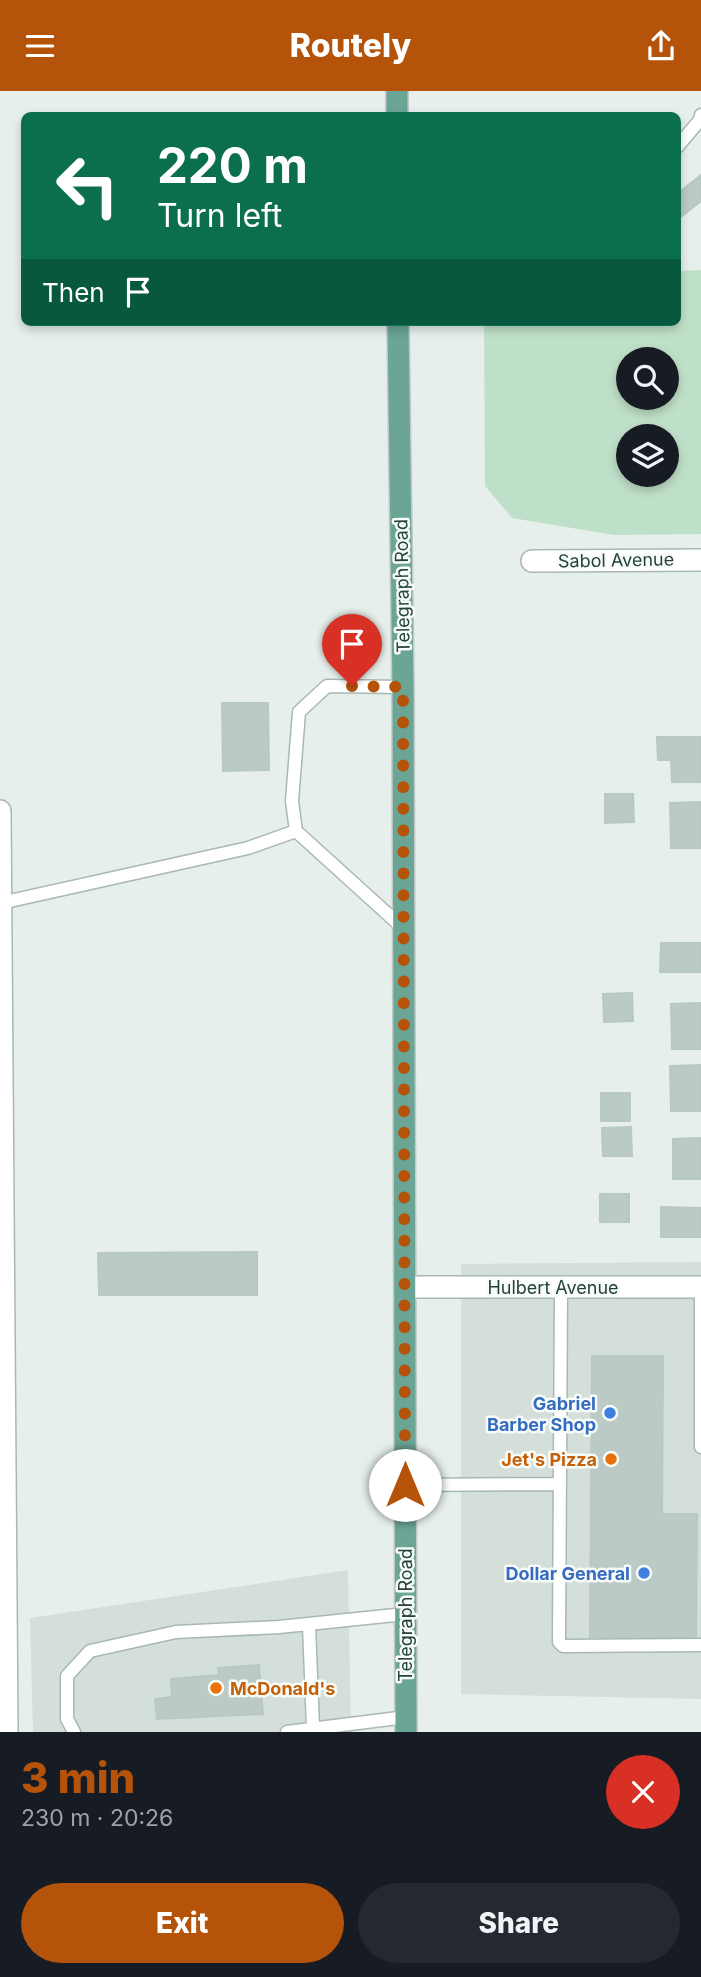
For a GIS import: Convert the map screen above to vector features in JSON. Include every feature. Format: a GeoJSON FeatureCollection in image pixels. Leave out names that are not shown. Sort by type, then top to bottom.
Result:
{"type":"FeatureCollection","features":[{"type":"Feature","properties":{"kind":"main road"},"geometry":{"type":"LineString","coordinates":[[397,91],[397,112]]}},
{"type":"Feature","properties":{"kind":"main road","name":"Telegraph Road"},"geometry":{"type":"LineString","coordinates":[[398,326],[403,687],[406,1725]]}},
{"type":"Feature","properties":{"kind":"street","name":"Sabol Avenue"},"geometry":{"type":"LineString","coordinates":[[532,561],[701,560]]}},
{"type":"Feature","properties":{"kind":"street"},"geometry":{"type":"LineString","coordinates":[[0,811],[7,1732]]}},
{"type":"Feature","properties":{"kind":"street","name":"Hulbert Avenue"},"geometry":{"type":"LineString","coordinates":[[405,1287],[701,1287]]}},
{"type":"Feature","properties":{"kind":"lane"},"geometry":{"type":"LineString","coordinates":[[681,142],[700,120],[701,115]]}},
{"type":"Feature","properties":{"kind":"lane"},"geometry":{"type":"LineString","coordinates":[[403,687],[327,686],[299,712],[292,801],[296,831],[404,928]]}},
{"type":"Feature","properties":{"kind":"lane"},"geometry":{"type":"LineString","coordinates":[[1,903],[248,848],[296,831]]}},
{"type":"Feature","properties":{"kind":"lane"},"geometry":{"type":"LineString","coordinates":[[561,1287],[559,1642],[563,1646],[701,1645]]}},
{"type":"Feature","properties":{"kind":"lane"},"geometry":{"type":"LineString","coordinates":[[701,1287],[701,1447]]}},
{"type":"Feature","properties":{"kind":"lane"},"geometry":{"type":"LineString","coordinates":[[405,1485],[560,1484]]}},
{"type":"Feature","properties":{"kind":"lane"},"geometry":{"type":"LineString","coordinates":[[74,1732],[66,1719],[67,1676],[90,1651],[176,1632],[309,1625],[405,1614]]}},
{"type":"Feature","properties":{"kind":"lane"},"geometry":{"type":"LineString","coordinates":[[309,1625],[313,1728]]}},
{"type":"Feature","properties":{"kind":"lane"},"geometry":{"type":"LineString","coordinates":[[287,1732],[313,1728],[406,1725]]}},
{"type":"Feature","properties":{"kind":"shaded area"},"geometry":{"type":"Polygon","coordinates":[[[701,1262],[701,1699],[461,1694],[461,1264],[701,1262]]]}},
{"type":"Feature","properties":{"kind":"shaded area"},"geometry":{"type":"Polygon","coordinates":[[[348,1570],[351,1732],[33,1732],[30,1618],[348,1570]]]}},
{"type":"Feature","properties":{"kind":"green space"},"geometry":{"type":"Polygon","coordinates":[[[701,270],[701,534],[614,535],[512,518],[485,486],[484,326],[681,326],[681,271],[701,270]]]}},
{"type":"Feature","properties":{"kind":"building"},"geometry":{"type":"Polygon","coordinates":[[[701,175],[701,201],[681,217],[681,191],[701,175]]]}},
{"type":"Feature","properties":{"kind":"building"},"geometry":{"type":"Polygon","coordinates":[[[222,703],[268,703],[269,770],[223,771],[222,703]]]}},
{"type":"Feature","properties":{"kind":"building"},"geometry":{"type":"Polygon","coordinates":[[[657,737],[701,737],[701,782],[672,782],[671,760],[658,760],[657,737]]]}},
{"type":"Feature","properties":{"kind":"building"},"geometry":{"type":"Polygon","coordinates":[[[605,794],[633,794],[634,822],[605,823],[605,794]]]}},
{"type":"Feature","properties":{"kind":"building"},"geometry":{"type":"Polygon","coordinates":[[[701,802],[701,848],[671,848],[670,803],[701,802]]]}},
{"type":"Feature","properties":{"kind":"building"},"geometry":{"type":"Polygon","coordinates":[[[661,943],[701,943],[701,972],[660,972],[661,943]]]}},
{"type":"Feature","properties":{"kind":"building"},"geometry":{"type":"Polygon","coordinates":[[[632,993],[633,1021],[604,1022],[603,994],[632,993]]]}},
{"type":"Feature","properties":{"kind":"building"},"geometry":{"type":"Polygon","coordinates":[[[701,1003],[701,1049],[672,1049],[671,1004],[701,1003]]]}},
{"type":"Feature","properties":{"kind":"building"},"geometry":{"type":"Polygon","coordinates":[[[701,1065],[701,1111],[671,1111],[670,1066],[701,1065]]]}},
{"type":"Feature","properties":{"kind":"building"},"geometry":{"type":"Polygon","coordinates":[[[601,1093],[630,1093],[630,1121],[601,1121],[601,1093]]]}},
{"type":"Feature","properties":{"kind":"building"},"geometry":{"type":"Polygon","coordinates":[[[631,1127],[632,1156],[603,1156],[602,1128],[631,1127]]]}},
{"type":"Feature","properties":{"kind":"building"},"geometry":{"type":"Polygon","coordinates":[[[701,1138],[701,1179],[673,1179],[673,1139],[701,1138]]]}},
{"type":"Feature","properties":{"kind":"building"},"geometry":{"type":"Polygon","coordinates":[[[600,1194],[629,1194],[629,1222],[600,1222],[600,1194]]]}},
{"type":"Feature","properties":{"kind":"building"},"geometry":{"type":"Polygon","coordinates":[[[661,1207],[701,1208],[701,1237],[661,1237],[661,1207]]]}},
{"type":"Feature","properties":{"kind":"building"},"geometry":{"type":"Polygon","coordinates":[[[257,1252],[257,1295],[99,1295],[98,1253],[257,1252]]]}},
{"type":"Feature","properties":{"kind":"building"},"geometry":{"type":"Polygon","coordinates":[[[592,1356],[663,1356],[662,1514],[697,1514],[696,1638],[590,1637],[592,1356]]]}},
{"type":"Feature","properties":{"kind":"building","name":"McDonald's"},"geometry":{"type":"Polygon","coordinates":[[[259,1665],[263,1714],[157,1719],[155,1699],[172,1697],[171,1679],[219,1675],[218,1668],[259,1665]]]}},
{"type":"Feature","properties":{"kind":"place","name":"Gabriel Barber Shop"},"geometry":{"type":"Point","coordinates":[610,1413]}},
{"type":"Feature","properties":{"kind":"place","name":"Jet's Pizza"},"geometry":{"type":"Point","coordinates":[611,1459]}},
{"type":"Feature","properties":{"kind":"place","name":"Dollar General"},"geometry":{"type":"Point","coordinates":[644,1573]}},
{"type":"Feature","properties":{"kind":"place","name":"McDonald's"},"geometry":{"type":"Point","coordinates":[216,1688]}},
{"type":"Feature","properties":{"kind":"route"},"geometry":{"type":"LineString","coordinates":[[352,686],[403,687],[405,1485]]}}]}
